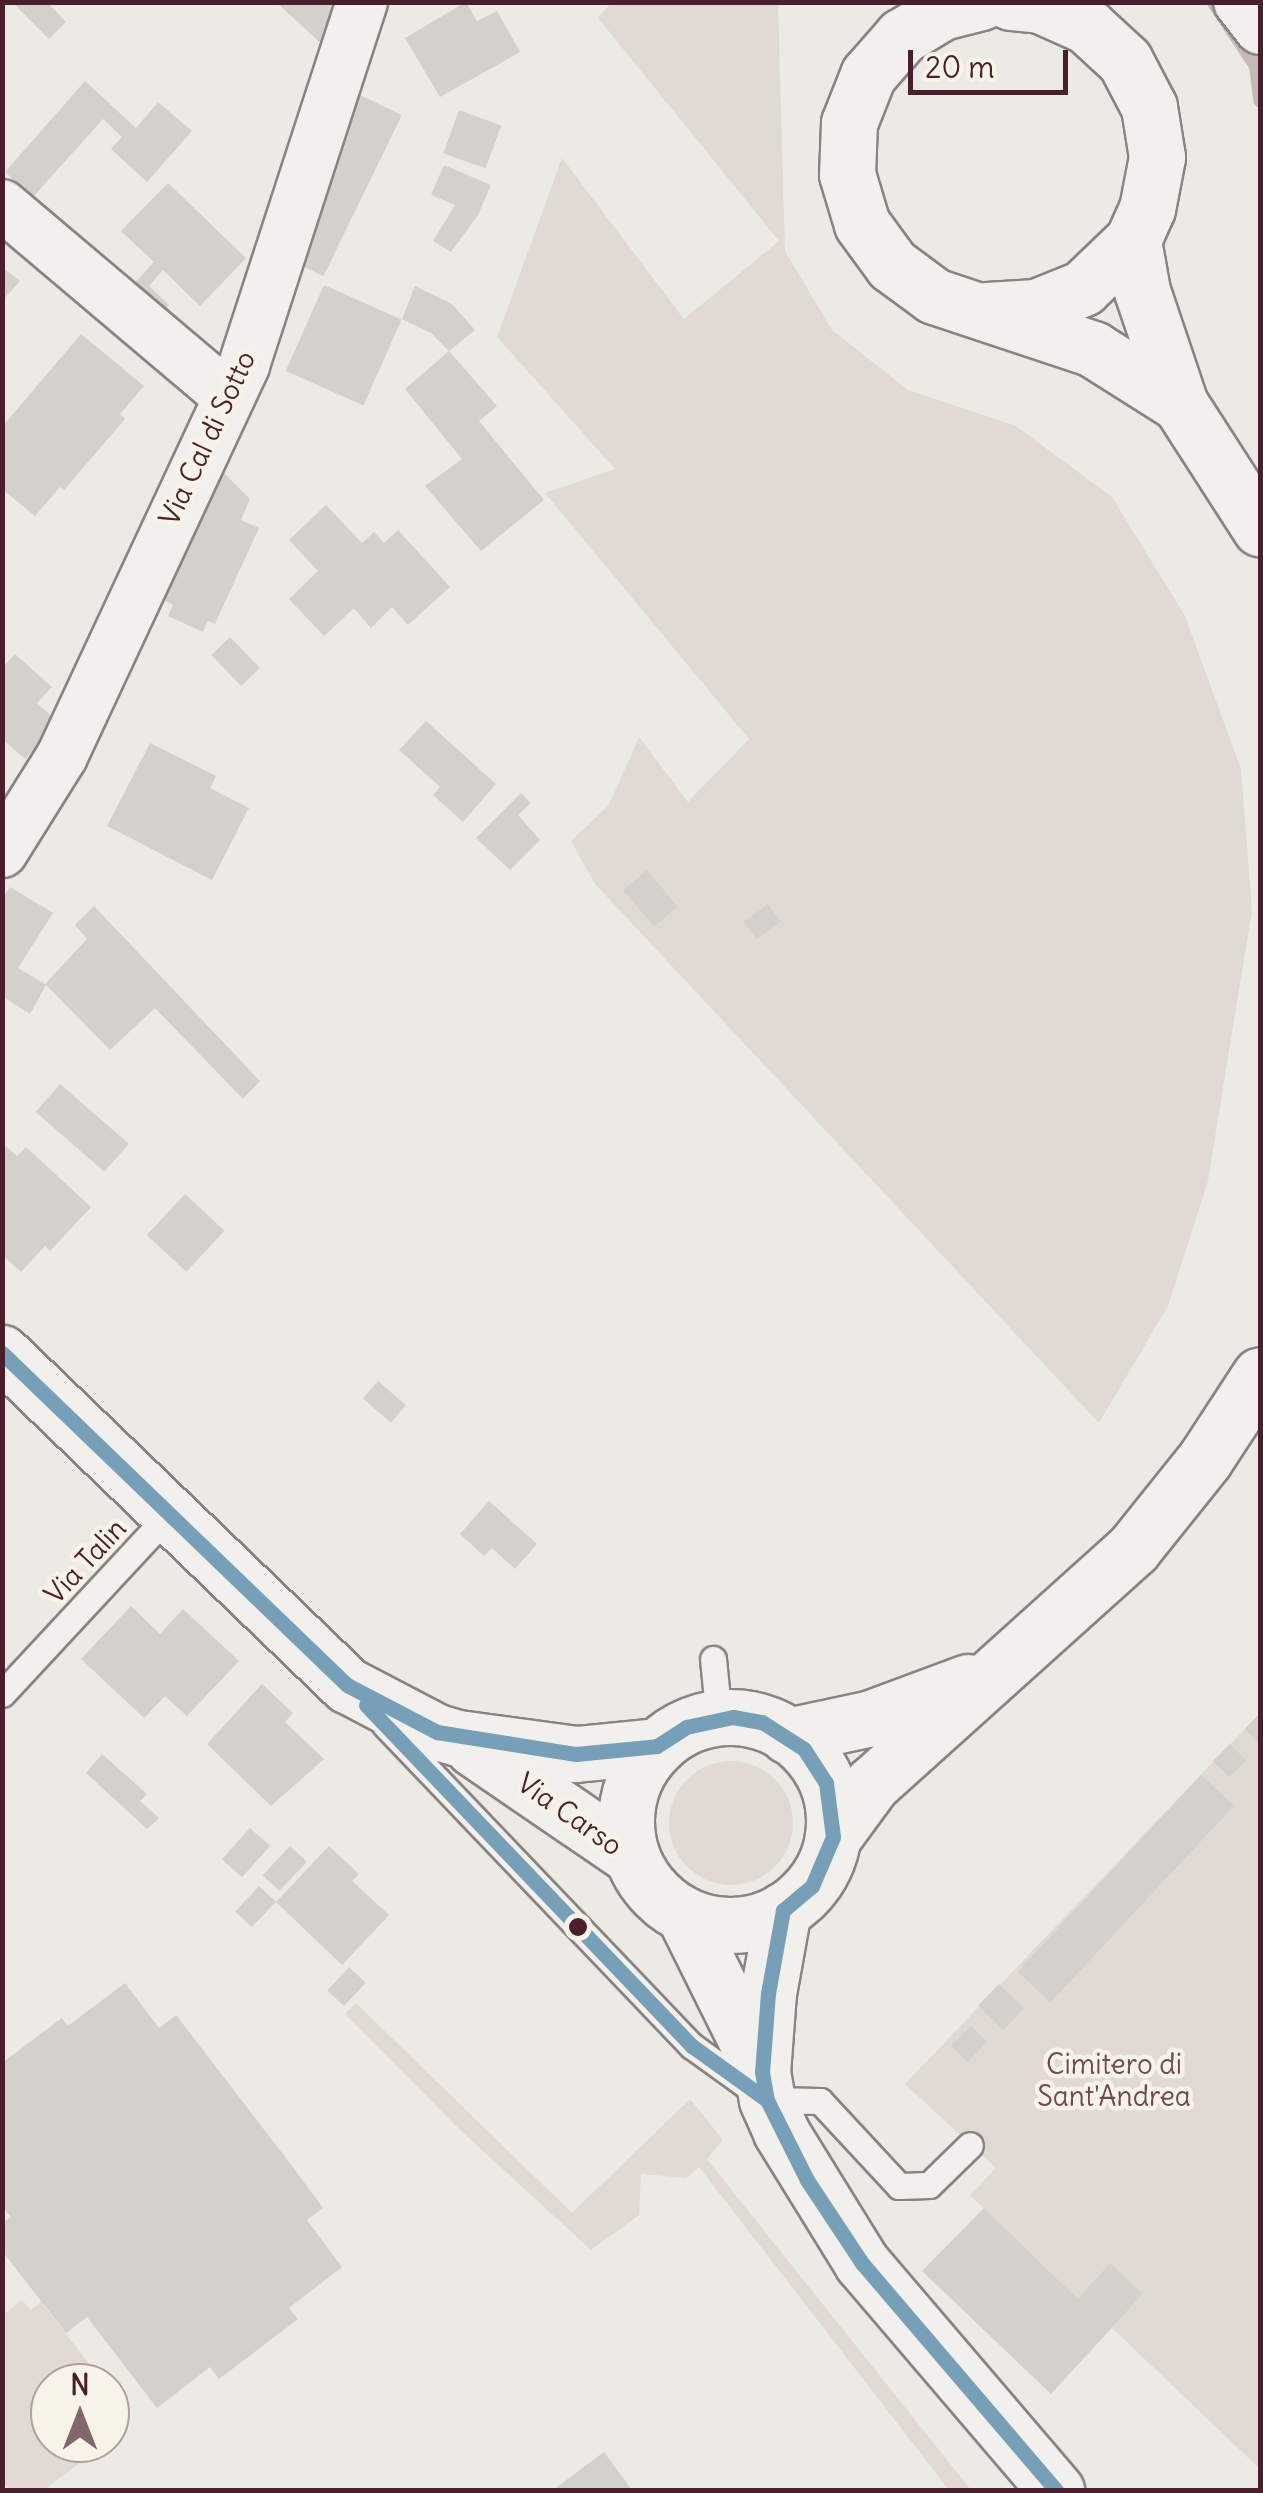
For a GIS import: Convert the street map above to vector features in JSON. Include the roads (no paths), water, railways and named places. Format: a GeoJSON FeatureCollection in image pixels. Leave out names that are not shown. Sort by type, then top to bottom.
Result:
{"type":"FeatureCollection","features":[{"type":"Feature","properties":{"kind":"main road"},"geometry":{"type":"LineString","coordinates":[[981,2],[903,19],[868,75],[849,123],[847,174],[862,224],[892,266],[934,296],[1093,349],[1180,404]]}},
{"type":"Feature","properties":{"kind":"main road"},"geometry":{"type":"LineString","coordinates":[[984,310],[1036,307],[1083,288],[1132,240],[1147,209],[1157,158],[1149,107],[1125,61],[1087,26],[1040,5],[1010,2]]}},
{"type":"Feature","properties":{"kind":"main road"},"geometry":{"type":"LineString","coordinates":[[1132,240],[1142,291],[1180,404],[1260,528]]}},
{"type":"Feature","properties":{"kind":"main road","name":"Via Carso"},"geometry":{"type":"LineString","coordinates":[[2,1353],[172,1512],[347,1685],[437,1732],[458,1738],[576,1754],[657,1746]]}},
{"type":"Feature","properties":{"kind":"main road"},"geometry":{"type":"LineString","coordinates":[[684,1916],[738,1925],[783,1910],[812,1886],[832,1838],[872,1784],[1132,1549],[1205,1459],[1260,1376]]}},
{"type":"Feature","properties":{"kind":"main road"},"geometry":{"type":"LineString","coordinates":[[788,1736],[872,1718],[994,1671]]}},
{"type":"Feature","properties":{"kind":"main road","name":"Via Carso"},"geometry":{"type":"LineString","coordinates":[[788,1736],[762,1722],[719,1719],[686,1727],[657,1746],[640,1768],[629,1793],[625,1825],[631,1856],[654,1892],[684,1916],[806,2180],[862,2262],[1056,2490]]}},
{"type":"Feature","properties":{"kind":"main road"},"geometry":{"type":"LineString","coordinates":[[788,1736],[811,1757],[826,1782],[832,1802],[832,1838]]}},
{"type":"Feature","properties":{"kind":"main road","name":"Via Carso"},"geometry":{"type":"LineString","coordinates":[[458,1738],[631,1856]]}},
{"type":"Feature","properties":{"kind":"main road"},"geometry":{"type":"LineString","coordinates":[[765,2086],[768,1993],[783,1910]]}},
{"type":"Feature","properties":{"kind":"street","name":"Via Cal di Sotto"},"geometry":{"type":"LineString","coordinates":[[2,852],[62,756],[229,398],[282,252],[362,2]]}},
{"type":"Feature","properties":{"kind":"street"},"geometry":{"type":"LineString","coordinates":[[1239,2],[1260,29]]}},
{"type":"Feature","properties":{"kind":"street"},"geometry":{"type":"LineString","coordinates":[[2,205],[229,398]]}},
{"type":"Feature","properties":{"kind":"lane","name":"Via Talin"},"geometry":{"type":"LineString","coordinates":[[2,1694],[172,1512]]}},
{"type":"Feature","properties":{"kind":"lane"},"geometry":{"type":"LineString","coordinates":[[714,1658],[719,1719]]}},
{"type":"Feature","properties":{"kind":"lane"},"geometry":{"type":"LineString","coordinates":[[347,1685],[692,2046],[765,2086],[820,2101],[898,2186],[929,2184],[970,2145]]}},
{"type":"Feature","properties":{"kind":"waterway"},"geometry":{"type":"LineString","coordinates":[[1214,2],[1256,65],[1260,100]]}},
{"type":"Feature","properties":{"kind":"park label","name":"Cimitero di Sant'Andrea"},"geometry":{"type":"Point","coordinates":[1114,2080]}}]}
